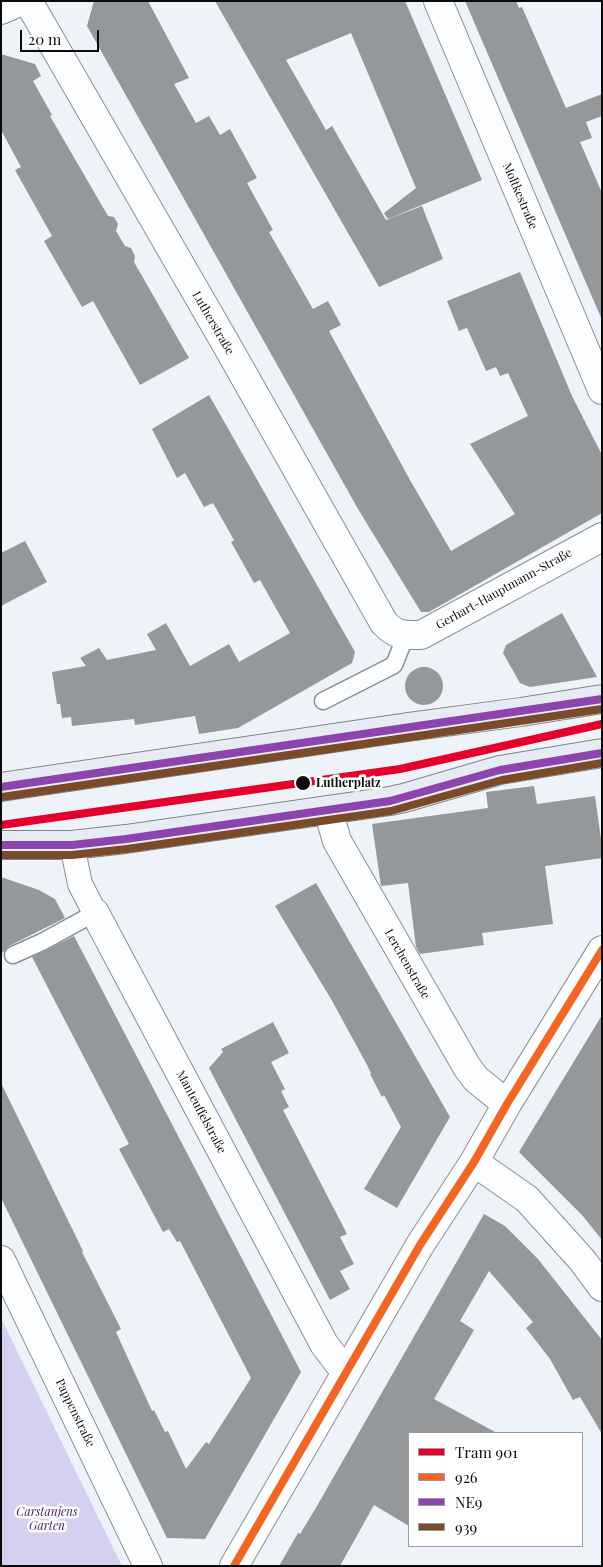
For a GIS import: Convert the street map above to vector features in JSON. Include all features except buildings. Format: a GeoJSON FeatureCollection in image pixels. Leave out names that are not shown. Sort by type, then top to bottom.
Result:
{"type":"FeatureCollection","features":[{"type":"Feature","properties":{"kind":"main road"},"geometry":{"type":"LineString","coordinates":[[1,787],[602,699]]}},
{"type":"Feature","properties":{"kind":"main road"},"geometry":{"type":"LineString","coordinates":[[1,845],[72,845],[328,810],[404,798],[500,770],[602,753]]}},
{"type":"Feature","properties":{"kind":"street"},"geometry":{"type":"LineString","coordinates":[[1,10],[22,1]]}},
{"type":"Feature","properties":{"kind":"street","name":"Lutherstraße"},"geometry":{"type":"LineString","coordinates":[[28,1],[221,335],[384,623],[394,632],[406,636]]}},
{"type":"Feature","properties":{"kind":"street","name":"Moltkestraße"},"geometry":{"type":"LineString","coordinates":[[438,1],[602,390]]}},
{"type":"Feature","properties":{"kind":"street","name":"Gerhart-Hauptmann-Straße"},"geometry":{"type":"LineString","coordinates":[[406,636],[421,636],[602,537]]}},
{"type":"Feature","properties":{"kind":"street","name":"Lerchenstraße"},"geometry":{"type":"LineString","coordinates":[[328,810],[337,841],[466,1067],[476,1079],[507,1104]]}},
{"type":"Feature","properties":{"kind":"street","name":"Manteuffelstraße"},"geometry":{"type":"LineString","coordinates":[[72,845],[80,884],[95,913],[324,1344],[346,1372]]}},
{"type":"Feature","properties":{"kind":"street"},"geometry":{"type":"LineString","coordinates":[[234,1566],[420,1246],[474,1162],[507,1104],[602,950]]}},
{"type":"Feature","properties":{"kind":"street"},"geometry":{"type":"LineString","coordinates":[[474,1162],[527,1199],[582,1260],[602,1287]]}},
{"type":"Feature","properties":{"kind":"street","name":"Pappenstraße"},"geometry":{"type":"LineString","coordinates":[[1,1260],[148,1566]]}},
{"type":"Feature","properties":{"kind":"lane"},"geometry":{"type":"LineString","coordinates":[[323,700],[394,665],[406,636]]}},
{"type":"Feature","properties":{"kind":"lane"},"geometry":{"type":"LineString","coordinates":[[13,955],[42,942],[95,913]]}},
{"type":"Feature","properties":{"kind":"green space","name":"Carstanjens Garten"},"geometry":{"type":"Polygon","coordinates":[[[1,1318],[118,1558],[122,1566],[1,1566],[1,1318]]]}},
{"type":"Feature","properties":{"kind":"tram line","name":"901"},"geometry":{"type":"LineString","coordinates":[[1,825],[400,769],[602,724]]}},
{"type":"Feature","properties":{"kind":"transit line","name":"NE9"},"geometry":{"type":"LineString","coordinates":[[1,787],[602,699]]}},
{"type":"Feature","properties":{"kind":"transit line","name":"939"},"geometry":{"type":"LineString","coordinates":[[2,797],[602,709]]}},
{"type":"Feature","properties":{"kind":"transit line","name":"NE9"},"geometry":{"type":"LineString","coordinates":[[1,845],[72,845],[126,839],[390,801],[500,770],[602,753]]}},
{"type":"Feature","properties":{"kind":"transit line","name":"939"},"geometry":{"type":"LineString","coordinates":[[1,855],[72,855],[127,849],[391,811],[502,780],[602,763]]}},
{"type":"Feature","properties":{"kind":"transit line","name":"926"},"geometry":{"type":"LineString","coordinates":[[234,1566],[420,1245],[474,1162],[507,1104],[602,950]]}},
{"type":"Feature","properties":{"kind":"place","name":"Lutherplatz"},"geometry":{"type":"Point","coordinates":[303,783]}}]}
